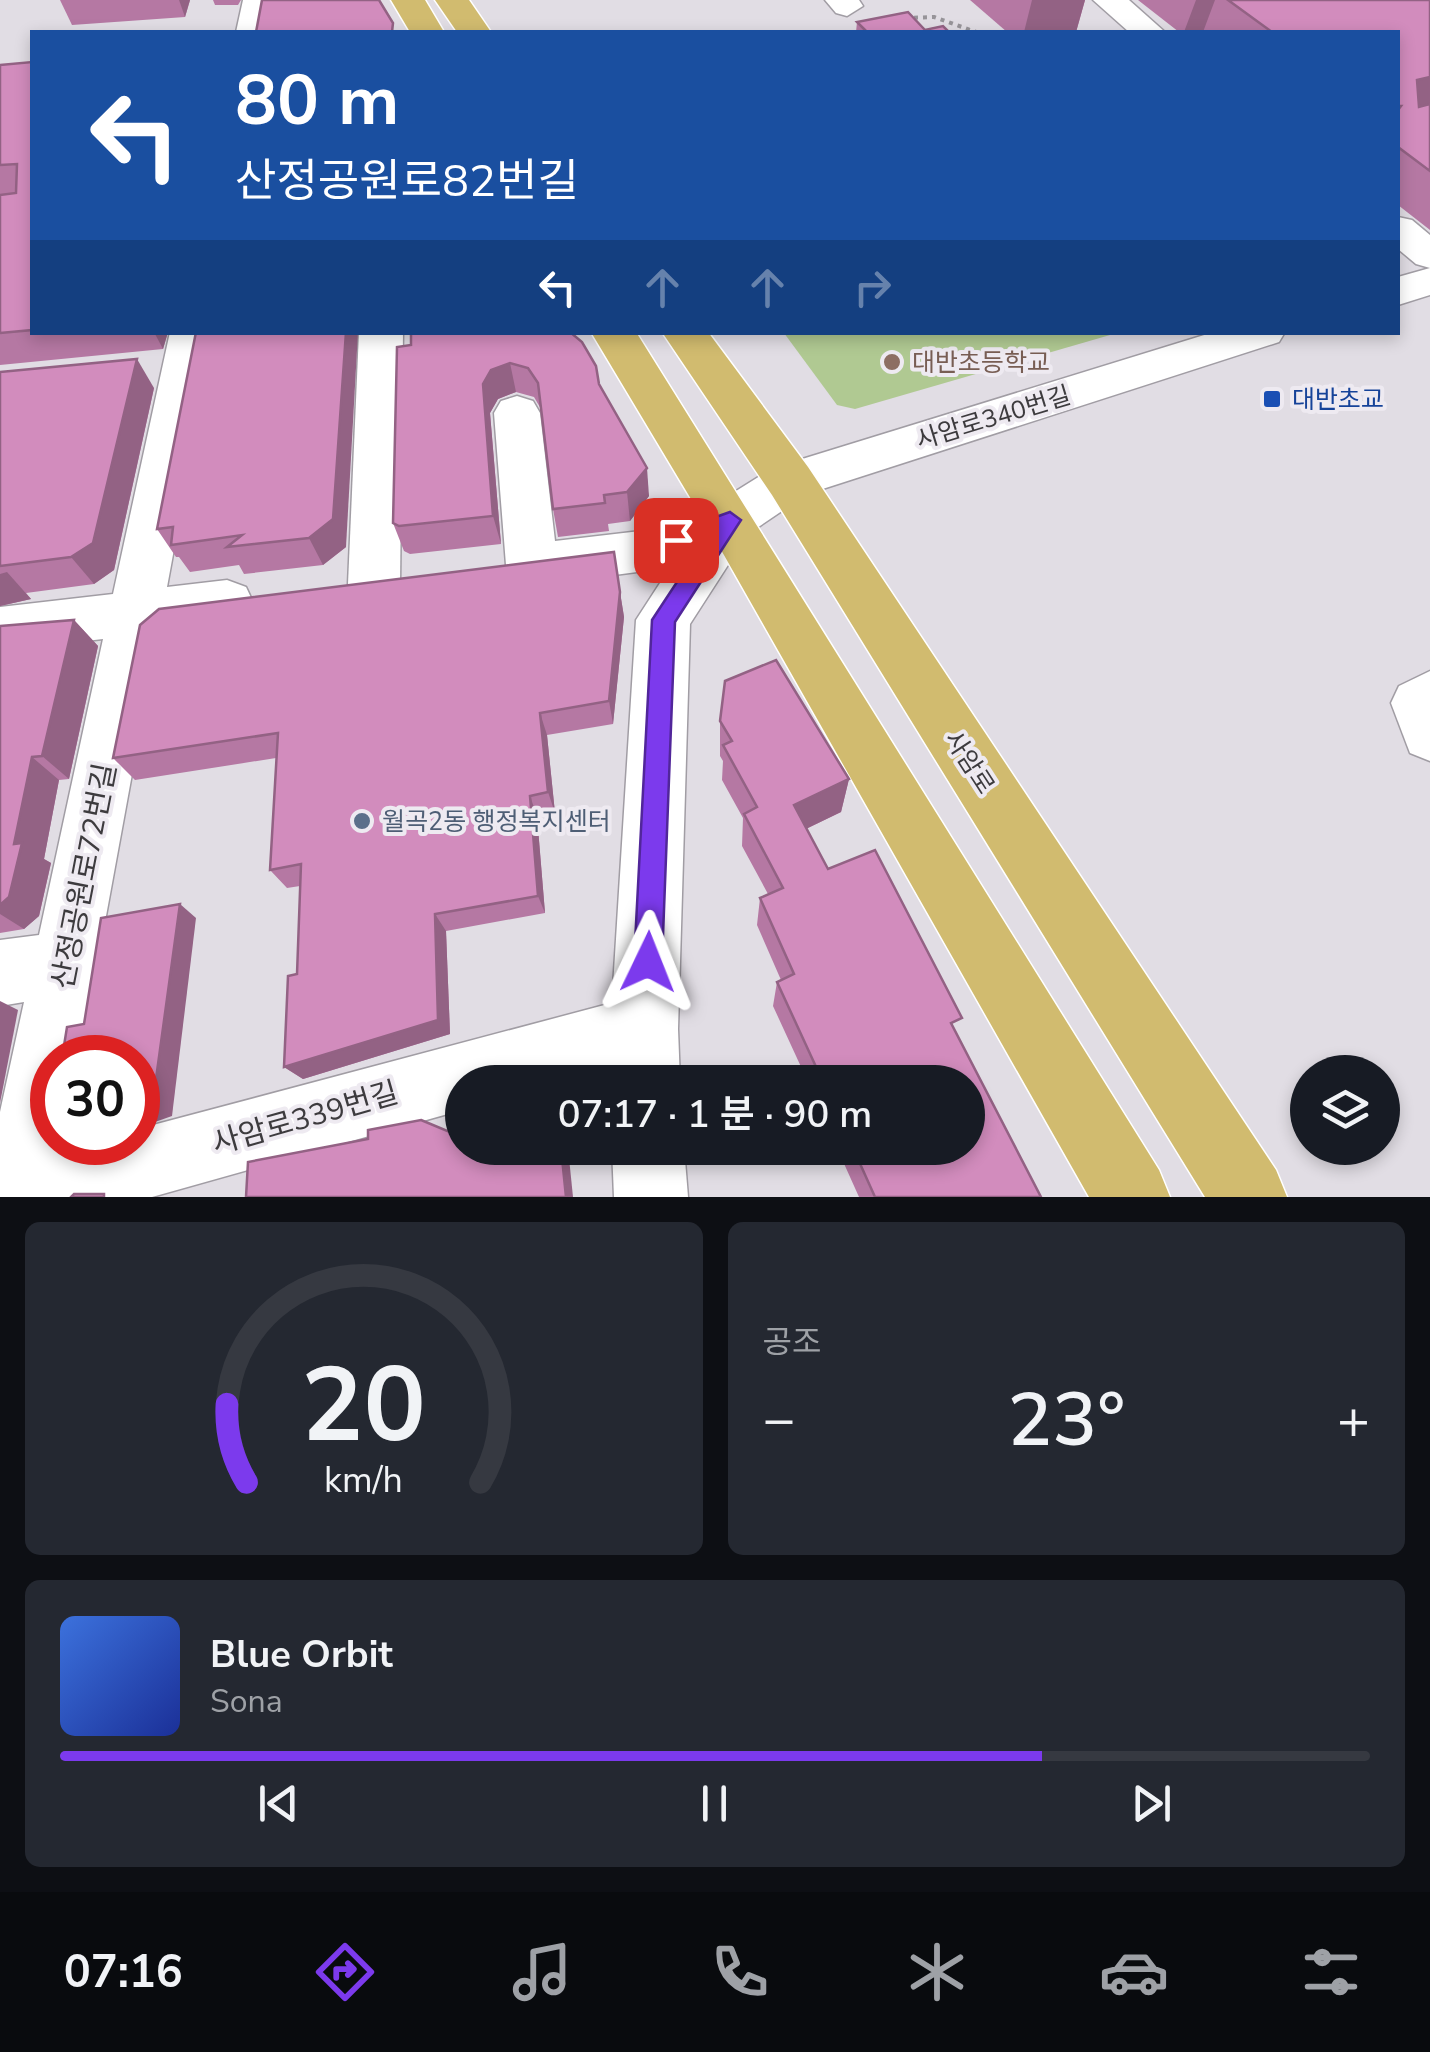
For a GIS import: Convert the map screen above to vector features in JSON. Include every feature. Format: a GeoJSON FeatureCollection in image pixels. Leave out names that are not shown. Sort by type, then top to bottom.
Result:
{"type":"FeatureCollection","features":[{"type":"Feature","properties":{"kind":"main road"},"geometry":{"type":"LineString","coordinates":[[408,0],[427,30]]}},
{"type":"Feature","properties":{"kind":"main road"},"geometry":{"type":"LineString","coordinates":[[452,0],[473,30]]}},
{"type":"Feature","properties":{"kind":"main road"},"geometry":{"type":"LineString","coordinates":[[615,335],[730,520],[1132,1197]]}},
{"type":"Feature","properties":{"kind":"main road","name":"사암로"},"geometry":{"type":"LineString","coordinates":[[686,335],[790,481],[1249,1197]]}},
{"type":"Feature","properties":{"kind":"street"},"geometry":{"type":"LineString","coordinates":[[252,30],[259,0]]}},
{"type":"Feature","properties":{"kind":"street"},"geometry":{"type":"LineString","coordinates":[[1109,0],[1147,30]]}},
{"type":"Feature","properties":{"kind":"street"},"geometry":{"type":"LineString","coordinates":[[1400,232],[1430,255]]}},
{"type":"Feature","properties":{"kind":"street"},"geometry":{"type":"LineString","coordinates":[[1400,290],[1430,281]]}},
{"type":"Feature","properties":{"kind":"street"},"geometry":{"type":"LineString","coordinates":[[0,629],[394,581],[381,335]]}},
{"type":"Feature","properties":{"kind":"street","name":"사암로340번길"},"geometry":{"type":"LineString","coordinates":[[730,520],[790,481],[1254,335]]}},
{"type":"Feature","properties":{"kind":"street","name":"산정공원로72번길"},"geometry":{"type":"LineString","coordinates":[[18,1197],[136,613],[175,356]]}},
{"type":"Feature","properties":{"kind":"street"},"geometry":{"type":"LineString","coordinates":[[517,412],[512,567],[652,550],[730,520]]}},
{"type":"Feature","properties":{"kind":"street","name":"사암로339번길"},"geometry":{"type":"LineString","coordinates":[[26,1197],[392,1093],[645,1056],[663,620],[730,520]]}},
{"type":"Feature","properties":{"kind":"street"},"geometry":{"type":"LineString","coordinates":[[1430,695],[1419,703],[1430,736]]}},
{"type":"Feature","properties":{"kind":"street"},"geometry":{"type":"LineString","coordinates":[[0,973],[66,964]]}},
{"type":"Feature","properties":{"kind":"street"},"geometry":{"type":"LineString","coordinates":[[649,1165],[651,1197]]}},
{"type":"Feature","properties":{"kind":"path"},"geometry":{"type":"LineString","coordinates":[[844,3],[885,20],[934,17],[970,30]]}},
{"type":"Feature","properties":{"kind":"green space","name":"대반초등학교"},"geometry":{"type":"Polygon","coordinates":[[[785,335],[1110,335],[855,409],[837,405],[785,335]]]}},
{"type":"Feature","properties":{"kind":"building"},"geometry":{"type":"Polygon","coordinates":[[[262,0],[379,0],[393,23],[392,30],[256,30],[262,0]]]}},
{"type":"Feature","properties":{"kind":"building"},"geometry":{"type":"Polygon","coordinates":[[[1228,0],[1430,0],[1430,77],[1417,80],[1419,107],[1430,104],[1430,171],[1400,148],[1400,30],[1269,30],[1228,0]]]}},
{"type":"Feature","properties":{"kind":"building"},"geometry":{"type":"Polygon","coordinates":[[[908,12],[925,30],[865,30],[857,22],[908,12]]]}},
{"type":"Feature","properties":{"kind":"building"},"geometry":{"type":"Polygon","coordinates":[[[30,62],[30,330],[0,333],[0,195],[16,193],[17,164],[0,165],[0,65],[30,62]]]}},
{"type":"Feature","properties":{"kind":"building"},"geometry":{"type":"Polygon","coordinates":[[[195,335],[346,335],[333,519],[309,538],[227,547],[242,535],[171,545],[173,527],[157,529],[195,335]]]}},
{"type":"Feature","properties":{"kind":"building"},"geometry":{"type":"Polygon","coordinates":[[[411,335],[574,335],[596,366],[599,384],[647,468],[627,492],[604,495],[605,503],[553,509],[538,383],[528,368],[510,363],[491,370],[483,384],[493,516],[399,526],[393,523],[397,347],[411,345],[411,335]]]}},
{"type":"Feature","properties":{"kind":"building"},"geometry":{"type":"Polygon","coordinates":[[[137,359],[93,543],[71,557],[0,566],[0,372],[137,359]]]}},
{"type":"Feature","properties":{"kind":"building"},"geometry":{"type":"Polygon","coordinates":[[[614,552],[620,592],[609,701],[540,713],[548,792],[530,796],[538,896],[435,914],[438,1020],[284,1067],[288,976],[297,974],[301,864],[270,870],[278,733],[113,758],[140,625],[159,609],[614,552]]]}},
{"type":"Feature","properties":{"kind":"building"},"geometry":{"type":"Polygon","coordinates":[[[74,620],[42,756],[32,757],[14,844],[22,843],[9,897],[0,905],[0,626],[74,620]]]}},
{"type":"Feature","properties":{"kind":"building"},"geometry":{"type":"Polygon","coordinates":[[[776,660],[849,779],[794,805],[828,869],[875,850],[962,1018],[951,1023],[973,1065],[815,1065],[777,982],[794,974],[760,898],[783,888],[744,814],[757,807],[723,745],[732,741],[720,721],[725,681],[776,660]]]}},
{"type":"Feature","properties":{"kind":"building"},"geometry":{"type":"Polygon","coordinates":[[[180,904],[160,1050],[160,1035],[66,1035],[67,1027],[84,1024],[101,918],[180,904]]]}},
{"type":"Feature","properties":{"kind":"building"},"geometry":{"type":"Polygon","coordinates":[[[985,1089],[1041,1197],[875,1197],[861,1165],[985,1165],[985,1089]]]}},
{"type":"Feature","properties":{"kind":"building"},"geometry":{"type":"Polygon","coordinates":[[[421,1120],[445,1130],[445,1165],[563,1165],[566,1197],[246,1197],[248,1162],[368,1139],[368,1130],[421,1120]]]}},
{"type":"Feature","properties":{"kind":"building"},"geometry":{"type":"Polygon","coordinates":[[[104,1194],[104,1197],[71,1197],[104,1194]]]}},
{"type":"Feature","properties":{"kind":"place","name":"대반초등학교"},"geometry":{"type":"Point","coordinates":[892,362]}},
{"type":"Feature","properties":{"kind":"place","name":"대반초교"},"geometry":{"type":"Point","coordinates":[1272,399]}},
{"type":"Feature","properties":{"kind":"place","name":"월곡2동 행정복지센터"},"geometry":{"type":"Point","coordinates":[362,821]}},
{"type":"Feature","properties":{"kind":"route"},"geometry":{"type":"LineString","coordinates":[[648,962],[663,620],[730,520],[676,540]]}}]}
